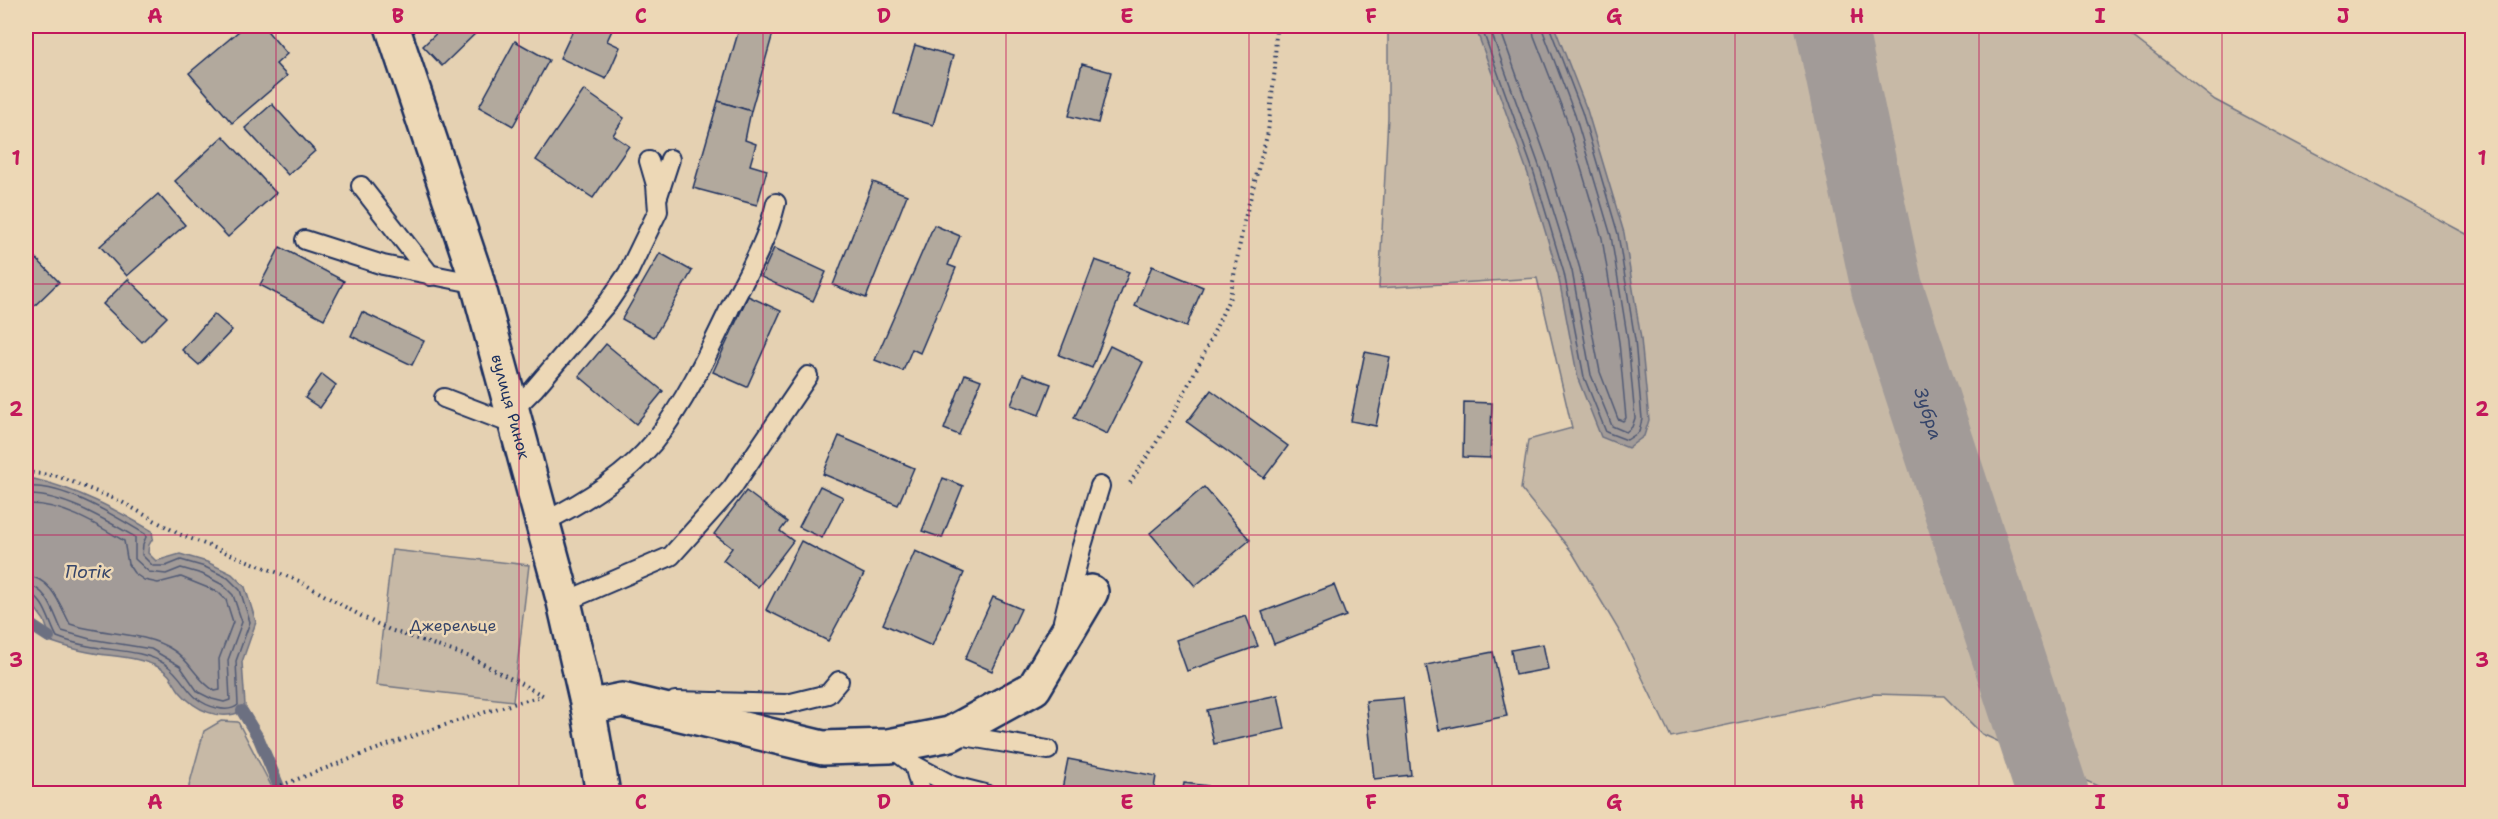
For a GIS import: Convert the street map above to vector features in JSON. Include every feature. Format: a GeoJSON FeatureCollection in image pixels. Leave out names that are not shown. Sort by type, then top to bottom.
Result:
{"type":"FeatureCollection","features":[{"type":"Feature","properties":{"kind":"street","name":"вулиця Ринок"},"geometry":{"type":"LineString","coordinates":[[392,26],[478,284],[564,602],[588,707],[603,794]]}},
{"type":"Feature","properties":{"kind":"street"},"geometry":{"type":"LineString","coordinates":[[588,707],[622,700],[823,748],[901,756],[950,734],[1034,688],[1091,592]]}},
{"type":"Feature","properties":{"kind":"lane"},"geometry":{"type":"LineString","coordinates":[[657,201],[670,159]]}},
{"type":"Feature","properties":{"kind":"lane"},"geometry":{"type":"LineString","coordinates":[[444,398],[513,418],[534,389],[609,301],[628,273],[658,211],[656,185],[649,161]]}},
{"type":"Feature","properties":{"kind":"lane"},"geometry":{"type":"LineString","coordinates":[[361,186],[431,276]]}},
{"type":"Feature","properties":{"kind":"lane"},"geometry":{"type":"LineString","coordinates":[[542,523],[577,506],[608,484],[651,445],[669,421],[699,369],[763,245],[776,203]]}},
{"type":"Feature","properties":{"kind":"lane"},"geometry":{"type":"LineString","coordinates":[[305,240],[383,266],[478,284]]}},
{"type":"Feature","properties":{"kind":"lane"},"geometry":{"type":"LineString","coordinates":[[564,602],[671,556],[732,488],[808,376]]}},
{"type":"Feature","properties":{"kind":"lane"},"geometry":{"type":"LineString","coordinates":[[1059,646],[1065,611],[1100,486]]}},
{"type":"Feature","properties":{"kind":"lane"},"geometry":{"type":"LineString","coordinates":[[622,700],[788,704],[828,694],[839,681]]}},
{"type":"Feature","properties":{"kind":"lane"},"geometry":{"type":"LineString","coordinates":[[950,734],[1048,750]]}},
{"type":"Feature","properties":{"kind":"lane"},"geometry":{"type":"LineString","coordinates":[[901,756],[922,794]]}},
{"type":"Feature","properties":{"kind":"lane"},"geometry":{"type":"LineString","coordinates":[[901,756],[953,786],[985,794]]}},
{"type":"Feature","properties":{"kind":"path"},"geometry":{"type":"LineString","coordinates":[[1128,486],[1167,426],[1230,297],[1244,222],[1268,132],[1275,68],[1276,26]]}},
{"type":"Feature","properties":{"kind":"path"},"geometry":{"type":"LineString","coordinates":[[26,472],[57,476],[120,501],[179,534],[299,581],[390,630],[471,657],[543,696],[588,707]]}},
{"type":"Feature","properties":{"kind":"path"},"geometry":{"type":"LineString","coordinates":[[259,794],[489,711],[543,696]]}},
{"type":"Feature","properties":{"kind":"green space"},"geometry":{"type":"Polygon","coordinates":[[[1388,26],[2119,26],[2215,100],[2472,237],[2472,793],[2115,794],[2080,778],[2084,793],[2028,793],[2017,750],[1982,734],[1944,696],[1873,694],[1671,737],[1621,634],[1572,552],[1521,489],[1528,440],[1572,428],[1537,278],[1379,288],[1388,117],[1388,26]]]}},
{"type":"Feature","properties":{"kind":"green space","name":"Джерельце"},"geometry":{"type":"Polygon","coordinates":[[[392,550],[529,565],[513,701],[376,685],[392,550]]]}},
{"type":"Feature","properties":{"kind":"green space"},"geometry":{"type":"Polygon","coordinates":[[[221,721],[238,722],[275,793],[190,793],[189,786],[204,731],[221,721]]]}},
{"type":"Feature","properties":{"kind":"water"},"geometry":{"type":"Polygon","coordinates":[[[1475,26],[1554,26],[1587,110],[1624,233],[1641,339],[1649,420],[1644,436],[1628,448],[1601,437],[1578,379],[1558,274],[1528,174],[1475,26]]]}},
{"type":"Feature","properties":{"kind":"water","name":"Потік"},"geometry":{"type":"Polygon","coordinates":[[[34,479],[95,500],[152,531],[153,538],[148,553],[156,561],[180,554],[207,562],[232,574],[245,587],[256,622],[242,662],[245,705],[242,711],[217,715],[200,709],[180,692],[167,673],[152,664],[70,648],[52,642],[44,620],[26,596],[26,482],[34,479]]]}},
{"type":"Feature","properties":{"kind":"building"},"geometry":{"type":"Polygon","coordinates":[[[245,26],[263,26],[287,54],[276,64],[287,76],[232,123],[189,73],[245,26]]]}},
{"type":"Feature","properties":{"kind":"building"},"geometry":{"type":"Polygon","coordinates":[[[444,26],[477,26],[480,29],[442,66],[423,46],[444,26]]]}},
{"type":"Feature","properties":{"kind":"building"},"geometry":{"type":"Polygon","coordinates":[[[575,26],[614,26],[607,41],[620,47],[606,79],[560,58],[575,26]]]}},
{"type":"Feature","properties":{"kind":"building"},"geometry":{"type":"Polygon","coordinates":[[[740,26],[775,26],[751,111],[718,101],[740,26]]]}},
{"type":"Feature","properties":{"kind":"building"},"geometry":{"type":"Polygon","coordinates":[[[906,26],[939,26],[938,31],[906,28],[906,26]]]}},
{"type":"Feature","properties":{"kind":"building"},"geometry":{"type":"Polygon","coordinates":[[[515,41],[549,60],[513,126],[479,107],[515,41]]]}},
{"type":"Feature","properties":{"kind":"building"},"geometry":{"type":"Polygon","coordinates":[[[915,45],[953,56],[933,125],[894,114],[915,45]]]}},
{"type":"Feature","properties":{"kind":"building"},"geometry":{"type":"Polygon","coordinates":[[[1082,64],[1111,72],[1098,123],[1069,116],[1082,64]]]}},
{"type":"Feature","properties":{"kind":"building"},"geometry":{"type":"Polygon","coordinates":[[[584,90],[624,118],[613,135],[629,146],[593,198],[536,160],[584,90]]]}},
{"type":"Feature","properties":{"kind":"building"},"geometry":{"type":"Polygon","coordinates":[[[718,101],[751,111],[745,140],[756,144],[750,165],[767,170],[757,205],[693,188],[718,101]]]}},
{"type":"Feature","properties":{"kind":"building"},"geometry":{"type":"Polygon","coordinates":[[[272,104],[315,151],[288,175],[245,128],[272,104]]]}},
{"type":"Feature","properties":{"kind":"building"},"geometry":{"type":"Polygon","coordinates":[[[223,136],[276,193],[228,237],[175,181],[223,136]]]}},
{"type":"Feature","properties":{"kind":"building"},"geometry":{"type":"Polygon","coordinates":[[[873,182],[907,195],[866,298],[833,285],[873,182]]]}},
{"type":"Feature","properties":{"kind":"building"},"geometry":{"type":"Polygon","coordinates":[[[158,194],[185,225],[127,276],[100,246],[158,194]]]}},
{"type":"Feature","properties":{"kind":"building"},"geometry":{"type":"Polygon","coordinates":[[[934,225],[960,236],[948,265],[956,268],[920,353],[912,349],[903,371],[875,360],[934,225]]]}},
{"type":"Feature","properties":{"kind":"building"},"geometry":{"type":"Polygon","coordinates":[[[280,247],[344,281],[324,319],[260,285],[280,247]]]}},
{"type":"Feature","properties":{"kind":"building"},"geometry":{"type":"Polygon","coordinates":[[[26,248],[59,282],[26,314],[26,248]]]}},
{"type":"Feature","properties":{"kind":"building"},"geometry":{"type":"Polygon","coordinates":[[[774,248],[826,272],[813,301],[761,277],[774,248]]]}},
{"type":"Feature","properties":{"kind":"building"},"geometry":{"type":"Polygon","coordinates":[[[660,253],[692,271],[654,337],[622,319],[660,253]]]}},
{"type":"Feature","properties":{"kind":"building"},"geometry":{"type":"Polygon","coordinates":[[[1095,260],[1129,272],[1092,368],[1059,355],[1095,260]]]}},
{"type":"Feature","properties":{"kind":"building"},"geometry":{"type":"Polygon","coordinates":[[[1152,266],[1203,287],[1186,327],[1135,306],[1152,266]]]}},
{"type":"Feature","properties":{"kind":"building"},"geometry":{"type":"Polygon","coordinates":[[[128,279],[167,317],[142,342],[103,304],[128,279]]]}},
{"type":"Feature","properties":{"kind":"building"},"geometry":{"type":"Polygon","coordinates":[[[748,296],[781,311],[747,387],[713,372],[748,296]]]}},
{"type":"Feature","properties":{"kind":"building"},"geometry":{"type":"Polygon","coordinates":[[[362,312],[424,341],[412,365],[351,336],[362,312]]]}},
{"type":"Feature","properties":{"kind":"building"},"geometry":{"type":"Polygon","coordinates":[[[214,314],[232,330],[199,365],[182,350],[214,314]]]}},
{"type":"Feature","properties":{"kind":"building"},"geometry":{"type":"Polygon","coordinates":[[[606,344],[663,391],[636,424],[579,376],[606,344]]]}},
{"type":"Feature","properties":{"kind":"building"},"geometry":{"type":"Polygon","coordinates":[[[1110,346],[1143,362],[1107,434],[1074,418],[1110,346]]]}},
{"type":"Feature","properties":{"kind":"building"},"geometry":{"type":"Polygon","coordinates":[[[1365,352],[1390,357],[1376,426],[1351,421],[1365,352]]]}},
{"type":"Feature","properties":{"kind":"building"},"geometry":{"type":"Polygon","coordinates":[[[322,374],[336,385],[320,408],[305,398],[322,374]]]}},
{"type":"Feature","properties":{"kind":"building"},"geometry":{"type":"Polygon","coordinates":[[[965,374],[981,380],[959,435],[944,429],[965,374]]]}},
{"type":"Feature","properties":{"kind":"building"},"geometry":{"type":"Polygon","coordinates":[[[1023,374],[1051,384],[1039,415],[1011,405],[1023,374]]]}},
{"type":"Feature","properties":{"kind":"building"},"geometry":{"type":"Polygon","coordinates":[[[1211,390],[1288,446],[1264,478],[1187,422],[1211,390]]]}},
{"type":"Feature","properties":{"kind":"building"},"geometry":{"type":"Polygon","coordinates":[[[1464,402],[1492,403],[1490,458],[1463,457],[1464,402]]]}},
{"type":"Feature","properties":{"kind":"building"},"geometry":{"type":"Polygon","coordinates":[[[839,436],[914,468],[898,505],[823,474],[839,436]]]}},
{"type":"Feature","properties":{"kind":"building"},"geometry":{"type":"Polygon","coordinates":[[[943,478],[963,486],[942,538],[922,531],[943,478]]]}},
{"type":"Feature","properties":{"kind":"building"},"geometry":{"type":"Polygon","coordinates":[[[820,486],[843,497],[822,538],[799,527],[820,486]]]}},
{"type":"Feature","properties":{"kind":"building"},"geometry":{"type":"Polygon","coordinates":[[[1204,487],[1250,540],[1195,586],[1150,533],[1204,487]]]}},
{"type":"Feature","properties":{"kind":"building"},"geometry":{"type":"Polygon","coordinates":[[[746,491],[787,522],[780,531],[793,541],[758,587],[723,560],[732,548],[714,534],[746,491]]]}},
{"type":"Feature","properties":{"kind":"building"},"geometry":{"type":"Polygon","coordinates":[[[801,541],[864,574],[828,641],[766,610],[801,541]]]}},
{"type":"Feature","properties":{"kind":"building"},"geometry":{"type":"Polygon","coordinates":[[[915,551],[964,573],[932,646],[883,624],[915,551]]]}},
{"type":"Feature","properties":{"kind":"building"},"geometry":{"type":"Polygon","coordinates":[[[1334,585],[1346,616],[1274,644],[1262,612],[1334,585]]]}},
{"type":"Feature","properties":{"kind":"building"},"geometry":{"type":"Polygon","coordinates":[[[993,597],[1021,609],[992,671],[965,659],[993,597]]]}},
{"type":"Feature","properties":{"kind":"building"},"geometry":{"type":"Polygon","coordinates":[[[1246,616],[1258,646],[1187,671],[1176,640],[1246,616]]]}},
{"type":"Feature","properties":{"kind":"building"},"geometry":{"type":"Polygon","coordinates":[[[1543,644],[1548,669],[1515,675],[1511,650],[1543,644]]]}},
{"type":"Feature","properties":{"kind":"building"},"geometry":{"type":"Polygon","coordinates":[[[1493,652],[1507,716],[1439,730],[1426,665],[1493,652]]]}},
{"type":"Feature","properties":{"kind":"building"},"geometry":{"type":"Polygon","coordinates":[[[1278,695],[1285,729],[1214,744],[1207,710],[1278,695]]]}},
{"type":"Feature","properties":{"kind":"building"},"geometry":{"type":"Polygon","coordinates":[[[1403,698],[1411,775],[1374,779],[1366,701],[1403,698]]]}},
{"type":"Feature","properties":{"kind":"building"},"geometry":{"type":"Polygon","coordinates":[[[1068,759],[1156,776],[1153,794],[1061,794],[1068,759]]]}},
{"type":"Feature","properties":{"kind":"building"},"geometry":{"type":"Polygon","coordinates":[[[1184,783],[1208,786],[1207,794],[1182,794],[1184,783]]]}},
{"type":"Feature","properties":{"kind":"waterway","name":"Зубра"},"geometry":{"type":"LineString","coordinates":[[1831,26],[1887,288],[2053,794]]}},
{"type":"Feature","properties":{"kind":"waterway"},"geometry":{"type":"LineString","coordinates":[[26,622],[49,637]]}},
{"type":"Feature","properties":{"kind":"waterway","name":"Потік"},"geometry":{"type":"LineString","coordinates":[[242,711],[259,739],[282,794]]}}]}
